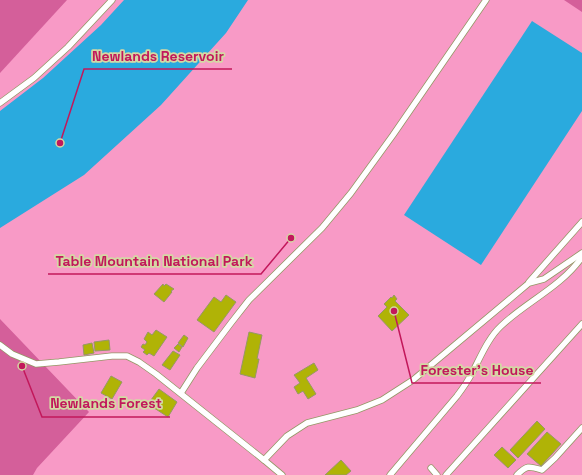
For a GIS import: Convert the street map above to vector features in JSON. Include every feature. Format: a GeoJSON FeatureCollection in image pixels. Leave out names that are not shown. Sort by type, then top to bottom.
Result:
{"type":"FeatureCollection","features":[{"type":"Feature","properties":{"kind":"lane"},"geometry":{"type":"LineString","coordinates":[[0,103],[34,78],[68,47],[112,0]]}},
{"type":"Feature","properties":{"kind":"lane"},"geometry":{"type":"LineString","coordinates":[[181,393],[197,368],[249,300],[313,237],[351,194],[486,0]]}},
{"type":"Feature","properties":{"kind":"lane"},"geometry":{"type":"LineString","coordinates":[[264,460],[287,436],[307,423],[357,410],[382,400],[414,380],[529,283],[582,222]]}},
{"type":"Feature","properties":{"kind":"lane"},"geometry":{"type":"LineString","coordinates":[[529,283],[544,279],[582,253]]}},
{"type":"Feature","properties":{"kind":"lane"},"geometry":{"type":"LineString","coordinates":[[390,475],[462,390],[499,327],[564,277],[582,257]]}},
{"type":"Feature","properties":{"kind":"lane"},"geometry":{"type":"LineString","coordinates":[[446,475],[582,324]]}},
{"type":"Feature","properties":{"kind":"lane"},"geometry":{"type":"LineString","coordinates":[[0,345],[12,354],[36,364],[112,356],[127,356],[139,362],[181,393],[282,475]]}},
{"type":"Feature","properties":{"kind":"lane"},"geometry":{"type":"LineString","coordinates":[[517,475],[524,468],[531,466],[542,470],[582,428]]}},
{"type":"Feature","properties":{"kind":"lane"},"geometry":{"type":"LineString","coordinates":[[431,468],[437,475]]}},
{"type":"Feature","properties":{"kind":"shaded area"},"geometry":{"type":"Polygon","coordinates":[[[0,0],[582,0],[582,475],[0,475],[0,0]]]}},
{"type":"Feature","properties":{"kind":"shaded area"},"geometry":{"type":"Polygon","coordinates":[[[0,0],[67,0],[0,73],[0,0]]]}},
{"type":"Feature","properties":{"kind":"shaded area"},"geometry":{"type":"Polygon","coordinates":[[[564,0],[582,0],[582,12],[564,0]]]}},
{"type":"Feature","properties":{"kind":"shaded area"},"geometry":{"type":"Polygon","coordinates":[[[0,319],[89,412],[37,468],[33,475],[0,475],[0,319]]]}},
{"type":"Feature","properties":{"kind":"water"},"geometry":{"type":"Polygon","coordinates":[[[124,0],[248,0],[226,33],[161,105],[84,175],[0,228],[0,111],[43,78],[101,25],[124,0]]]}},
{"type":"Feature","properties":{"kind":"water"},"geometry":{"type":"Polygon","coordinates":[[[532,21],[582,53],[582,111],[481,265],[404,215],[532,21]]]}},
{"type":"Feature","properties":{"kind":"building"},"geometry":{"type":"Polygon","coordinates":[[[163,284],[164,286],[166,284],[174,289],[164,302],[154,294],[163,284]]]}},
{"type":"Feature","properties":{"kind":"building"},"geometry":{"type":"Polygon","coordinates":[[[226,295],[236,302],[214,332],[197,320],[214,297],[221,302],[226,295]]]}},
{"type":"Feature","properties":{"kind":"building"},"geometry":{"type":"Polygon","coordinates":[[[394,295],[397,299],[395,301],[409,315],[392,331],[378,316],[387,307],[384,304],[394,295]]]}},
{"type":"Feature","properties":{"kind":"building"},"geometry":{"type":"Polygon","coordinates":[[[156,330],[167,337],[154,356],[149,353],[147,355],[143,352],[145,350],[141,347],[147,342],[144,339],[148,332],[152,335],[156,330]]]}},
{"type":"Feature","properties":{"kind":"building"},"geometry":{"type":"Polygon","coordinates":[[[249,332],[262,335],[255,378],[240,374],[249,332]]]}},
{"type":"Feature","properties":{"kind":"building"},"geometry":{"type":"Polygon","coordinates":[[[184,335],[188,338],[183,347],[178,343],[184,335]]]}},
{"type":"Feature","properties":{"kind":"building"},"geometry":{"type":"Polygon","coordinates":[[[109,340],[110,350],[95,351],[94,342],[109,340]]]}},
{"type":"Feature","properties":{"kind":"building"},"geometry":{"type":"Polygon","coordinates":[[[92,343],[94,353],[84,355],[83,345],[92,343]]]}},
{"type":"Feature","properties":{"kind":"building"},"geometry":{"type":"Polygon","coordinates":[[[178,344],[182,347],[179,352],[174,348],[178,344]]]}},
{"type":"Feature","properties":{"kind":"building"},"geometry":{"type":"Polygon","coordinates":[[[173,351],[180,355],[170,370],[162,365],[173,351]]]}},
{"type":"Feature","properties":{"kind":"building"},"geometry":{"type":"Polygon","coordinates":[[[314,363],[318,370],[306,378],[316,394],[308,399],[303,391],[298,394],[294,387],[300,383],[294,375],[314,363]]]}},
{"type":"Feature","properties":{"kind":"building"},"geometry":{"type":"Polygon","coordinates":[[[111,376],[122,382],[112,399],[101,393],[111,376]]]}},
{"type":"Feature","properties":{"kind":"building"},"geometry":{"type":"Polygon","coordinates":[[[159,389],[177,402],[168,417],[148,404],[159,389]]]}},
{"type":"Feature","properties":{"kind":"building"},"geometry":{"type":"Polygon","coordinates":[[[537,421],[545,429],[518,458],[510,450],[537,421]]]}},
{"type":"Feature","properties":{"kind":"building"},"geometry":{"type":"Polygon","coordinates":[[[547,432],[561,444],[541,466],[527,454],[547,432]]]}},
{"type":"Feature","properties":{"kind":"building"},"geometry":{"type":"Polygon","coordinates":[[[502,447],[516,460],[508,468],[494,455],[502,447]]]}},
{"type":"Feature","properties":{"kind":"building"},"geometry":{"type":"Polygon","coordinates":[[[341,460],[351,471],[346,475],[325,475],[341,460]]]}},
{"type":"Feature","properties":{"kind":"place","name":"Newlands Reservoir"},"geometry":{"type":"Point","coordinates":[60,143]}},
{"type":"Feature","properties":{"kind":"place","name":"Table Mountain National Park"},"geometry":{"type":"Point","coordinates":[291,238]}},
{"type":"Feature","properties":{"kind":"place","name":"Forester's House"},"geometry":{"type":"Point","coordinates":[394,311]}},
{"type":"Feature","properties":{"kind":"place","name":"Newlands Forest"},"geometry":{"type":"Point","coordinates":[22,366]}}]}
